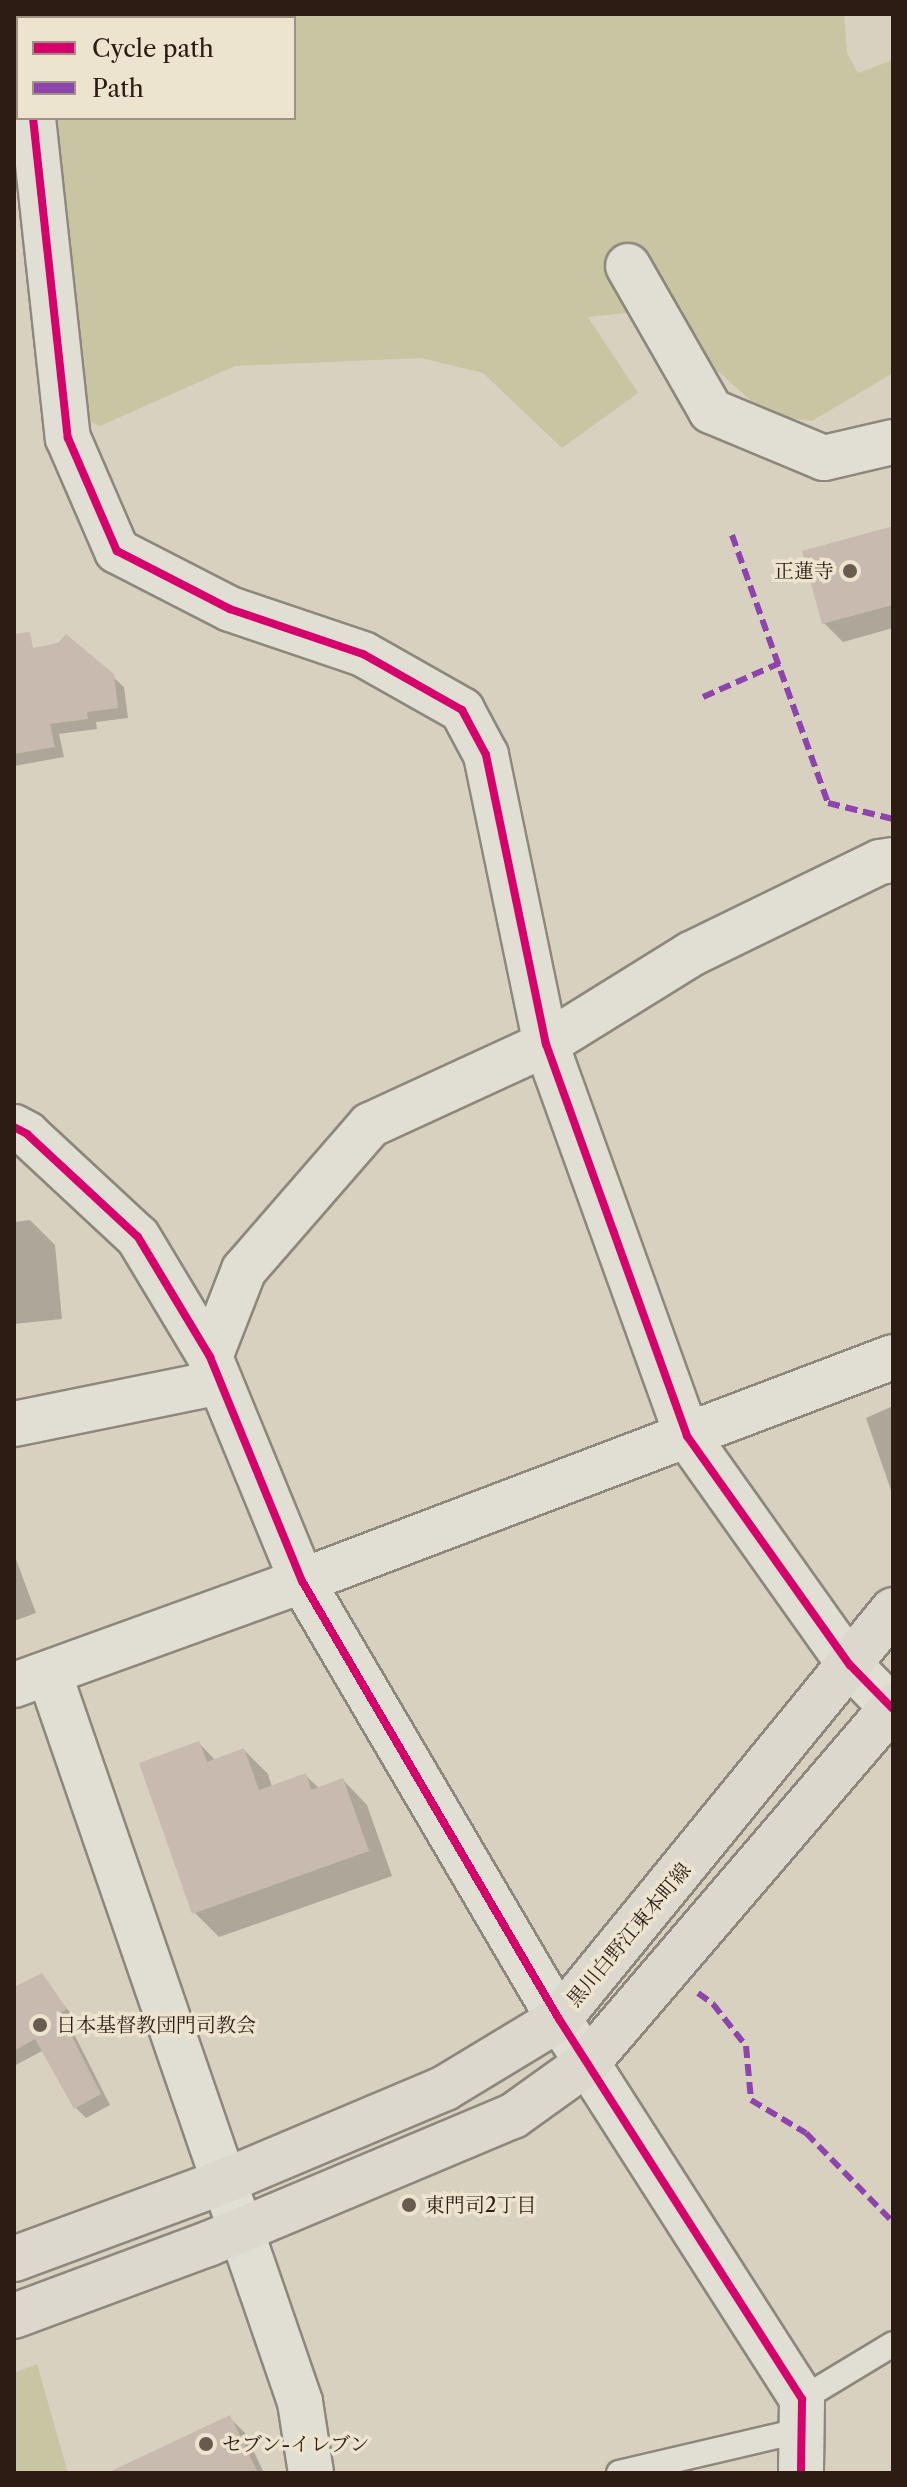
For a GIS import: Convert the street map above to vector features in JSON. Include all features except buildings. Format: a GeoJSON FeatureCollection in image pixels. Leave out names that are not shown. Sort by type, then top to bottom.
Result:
{"type":"FeatureCollection","features":[{"type":"Feature","properties":{"kind":"main road","name":"黒川白野江東本町線"},"geometry":{"type":"LineString","coordinates":[[14,2259],[225,2181],[445,2088],[559,2019],[893,1610]]}},
{"type":"Feature","properties":{"kind":"main road"},"geometry":{"type":"LineString","coordinates":[[14,2316],[239,2231],[513,2116],[587,2063],[892,1707]]}},
{"type":"Feature","properties":{"kind":"street"},"geometry":{"type":"LineString","coordinates":[[33,120],[68,438],[117,551],[230,609],[363,654],[462,710],[486,755],[546,1044],[687,1436],[850,1665],[892,1707]]}},
{"type":"Feature","properties":{"kind":"street"},"geometry":{"type":"LineString","coordinates":[[628,266],[711,411],[824,458],[893,442]]}},
{"type":"Feature","properties":{"kind":"street"},"geometry":{"type":"LineString","coordinates":[[215,1369],[244,1270],[370,1125],[546,1044],[691,954],[880,862],[893,860]]}},
{"type":"Feature","properties":{"kind":"street"},"geometry":{"type":"LineString","coordinates":[[14,1127],[27,1134],[138,1237],[215,1369],[302,1581],[559,2019],[802,2414],[801,2473]]}},
{"type":"Feature","properties":{"kind":"street"},"geometry":{"type":"LineString","coordinates":[[311,2473],[300,2402],[239,2231],[225,2181],[32,1679],[302,1581],[893,1357]]}},
{"type":"Feature","properties":{"kind":"street"},"geometry":{"type":"LineString","coordinates":[[14,1424],[215,1369]]}},
{"type":"Feature","properties":{"kind":"lane"},"geometry":{"type":"LineString","coordinates":[[619,2473],[802,2414],[893,2344]]}},
{"type":"Feature","properties":{"kind":"shaded area"},"geometry":{"type":"Polygon","coordinates":[[[844,14],[847,53],[858,73],[893,60],[893,373],[812,421],[767,415],[684,341],[673,308],[588,317],[638,393],[562,448],[483,373],[421,358],[235,366],[100,426],[84,418],[51,120],[296,120],[296,16],[41,16],[844,14]]]}},
{"type":"Feature","properties":{"kind":"shaded area"},"geometry":{"type":"Polygon","coordinates":[[[37,2364],[68,2473],[14,2473],[14,2373],[37,2364]]]}},
{"type":"Feature","properties":{"kind":"marked path"},"geometry":{"type":"LineString","coordinates":[[732,535],[828,803],[893,819]]}},
{"type":"Feature","properties":{"kind":"marked path"},"geometry":{"type":"LineString","coordinates":[[703,697],[780,663]]}},
{"type":"Feature","properties":{"kind":"marked path"},"geometry":{"type":"LineString","coordinates":[[698,1993],[713,2004],[746,2046],[751,2100],[806,2133],[893,2222]]}},
{"type":"Feature","properties":{"kind":"cycle path"},"geometry":{"type":"LineString","coordinates":[[33,120],[68,438],[117,551],[230,609],[363,654],[462,710],[486,755],[546,1044],[687,1436],[850,1665],[892,1708]]}},
{"type":"Feature","properties":{"kind":"cycle path"},"geometry":{"type":"LineString","coordinates":[[14,1127],[27,1134],[138,1237],[210,1357],[302,1581],[559,2019],[802,2399],[801,2473]]}},
{"type":"Feature","properties":{"kind":"place","name":"正蓮寺"},"geometry":{"type":"Point","coordinates":[850,571]}},
{"type":"Feature","properties":{"kind":"place","name":"日本基督教団門司教会"},"geometry":{"type":"Point","coordinates":[40,2025]}},
{"type":"Feature","properties":{"kind":"place","name":"東門司2丁目"},"geometry":{"type":"Point","coordinates":[409,2205]}},
{"type":"Feature","properties":{"kind":"place","name":"セブン-イレブン"},"geometry":{"type":"Point","coordinates":[206,2444]}}]}
